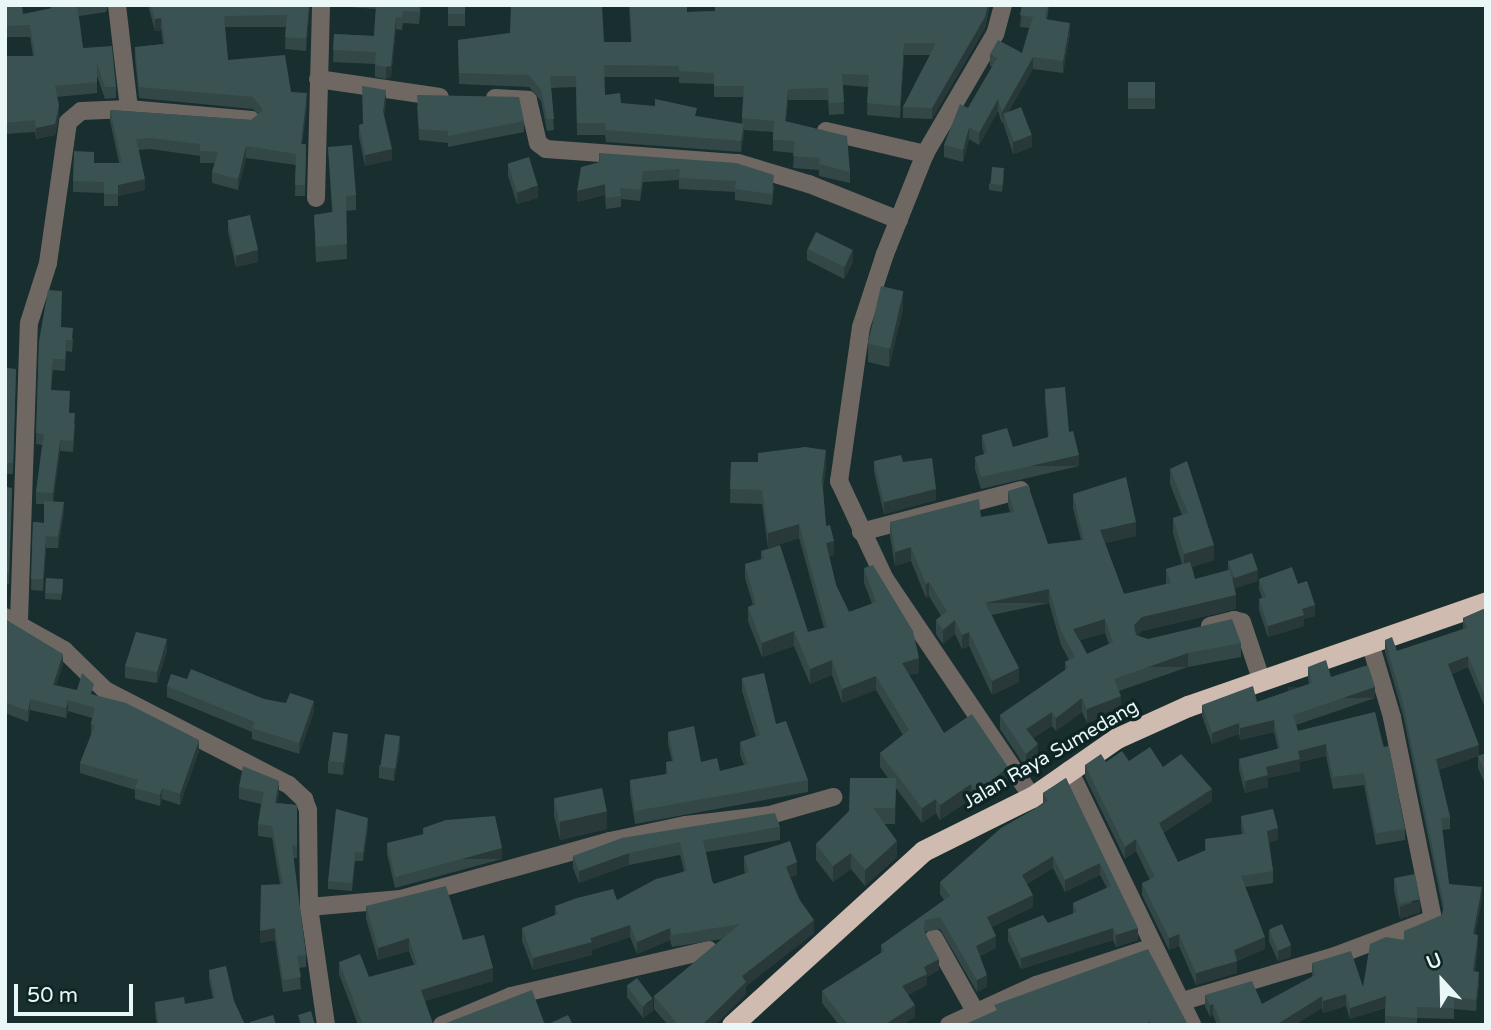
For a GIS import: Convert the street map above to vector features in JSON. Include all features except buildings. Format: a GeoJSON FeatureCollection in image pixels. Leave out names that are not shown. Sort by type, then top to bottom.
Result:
{"type":"FeatureCollection","features":[{"type":"Feature","properties":{"kind":"highway","name":"Jalan Raya Sumedang"},"geometry":{"type":"LineString","coordinates":[[733,1025],[923,851],[1032,797],[1117,738],[1261,679],[1371,646],[1486,602]]}},
{"type":"Feature","properties":{"kind":"street"},"geometry":{"type":"LineString","coordinates":[[117,5],[129,109]]}},
{"type":"Feature","properties":{"kind":"street"},"geometry":{"type":"LineString","coordinates":[[316,198],[321,5]]}},
{"type":"Feature","properties":{"kind":"street"},"geometry":{"type":"LineString","coordinates":[[1003,5],[995,34],[925,155],[861,327],[841,445],[839,481],[885,579],[946,674],[1032,797]]}},
{"type":"Feature","properties":{"kind":"street"},"geometry":{"type":"LineString","coordinates":[[318,79],[468,98],[528,100],[538,143],[546,149],[738,163],[809,184],[899,220]]}},
{"type":"Feature","properties":{"kind":"street"},"geometry":{"type":"LineString","coordinates":[[252,120],[129,109],[81,111],[68,122],[48,263],[29,323],[12,619],[64,650],[105,690],[289,785],[304,799],[309,810],[309,907],[326,1025]]}},
{"type":"Feature","properties":{"kind":"street"},"geometry":{"type":"LineString","coordinates":[[822,130],[925,155]]}},
{"type":"Feature","properties":{"kind":"street"},"geometry":{"type":"LineString","coordinates":[[861,532],[1021,491]]}},
{"type":"Feature","properties":{"kind":"street"},"geometry":{"type":"LineString","coordinates":[[1196,629],[1234,620],[1242,622],[1261,679]]}},
{"type":"Feature","properties":{"kind":"street"},"geometry":{"type":"LineString","coordinates":[[1183,1000],[1335,956],[1433,919],[1392,717],[1371,646]]}},
{"type":"Feature","properties":{"kind":"street"},"geometry":{"type":"LineString","coordinates":[[1069,770],[1154,947],[1183,1000],[1192,1025]]}},
{"type":"Feature","properties":{"kind":"street"},"geometry":{"type":"LineString","coordinates":[[309,907],[401,899],[610,841],[686,825],[770,815],[833,797]]}},
{"type":"Feature","properties":{"kind":"street"},"geometry":{"type":"LineString","coordinates":[[934,938],[975,1011]]}},
{"type":"Feature","properties":{"kind":"street"},"geometry":{"type":"LineString","coordinates":[[949,1025],[1036,985],[1154,947]]}},
{"type":"Feature","properties":{"kind":"street"},"geometry":{"type":"LineString","coordinates":[[442,1025],[511,996],[709,950]]}}]}
